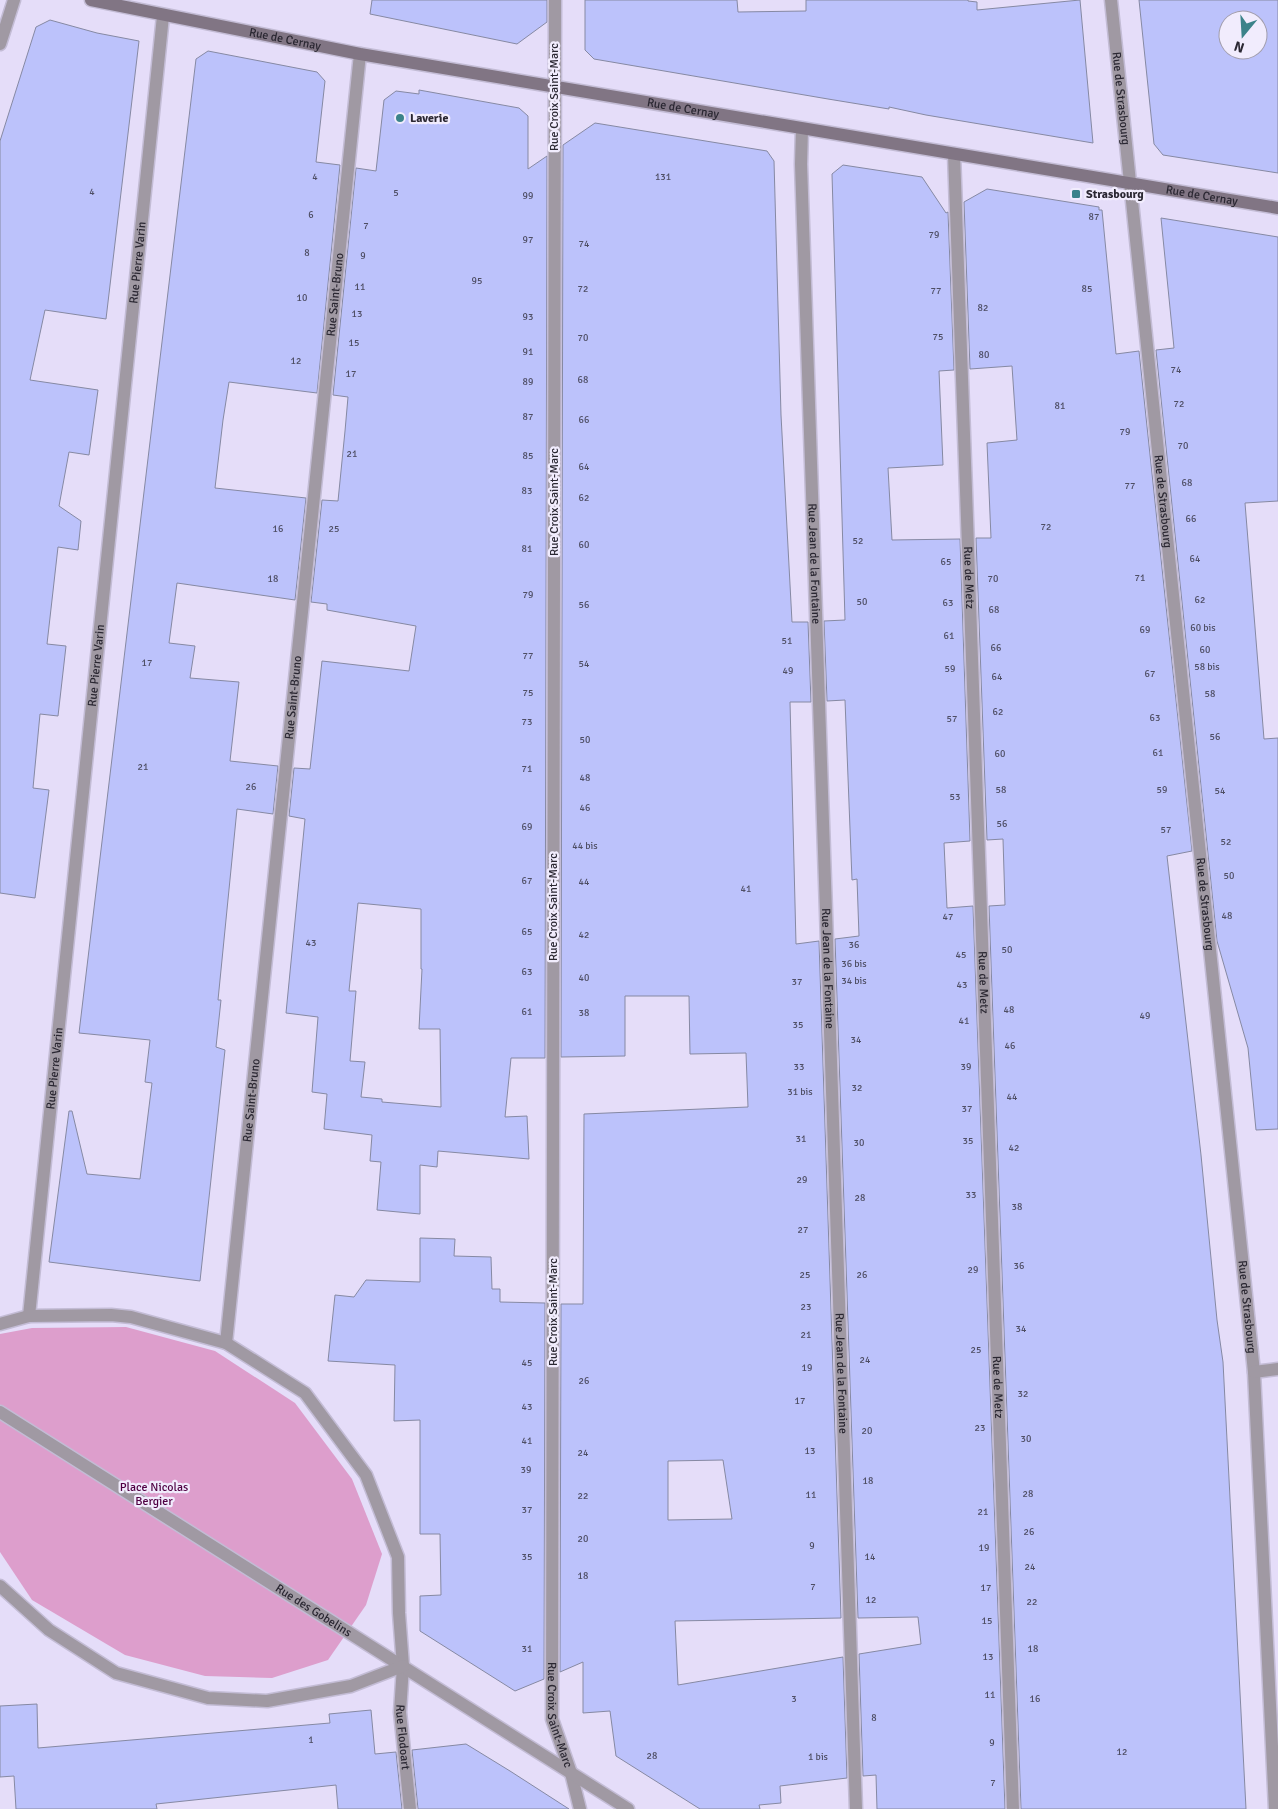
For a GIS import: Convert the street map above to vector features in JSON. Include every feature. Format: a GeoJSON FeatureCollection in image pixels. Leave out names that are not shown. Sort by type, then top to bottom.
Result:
{"type":"FeatureCollection","features":[{"type":"Feature","properties":{"kind":"main road","name":"Rue de Cernay"},"geometry":{"type":"LineString","coordinates":[[91,0],[163,16],[360,54],[1278,208]]}},
{"type":"Feature","properties":{"kind":"street"},"geometry":{"type":"LineString","coordinates":[[0,44],[14,0]]}},
{"type":"Feature","properties":{"kind":"street","name":"Rue Croix Saint-Marc"},"geometry":{"type":"LineString","coordinates":[[555,0],[552,1719],[571,1773],[580,1809]]}},
{"type":"Feature","properties":{"kind":"street","name":"Rue de Strasbourg"},"geometry":{"type":"LineString","coordinates":[[1111,0],[1254,1372],[1275,1809]]}},
{"type":"Feature","properties":{"kind":"street","name":"Rue Pierre Varin"},"geometry":{"type":"LineString","coordinates":[[29,1316],[163,16]]}},
{"type":"Feature","properties":{"kind":"street","name":"Rue Saint-Bruno"},"geometry":{"type":"LineString","coordinates":[[226,1343],[360,54]]}},
{"type":"Feature","properties":{"kind":"street","name":"Rue Jean de la Fontaine"},"geometry":{"type":"LineString","coordinates":[[802,129],[800,164],[856,1809]]}},
{"type":"Feature","properties":{"kind":"street","name":"Rue de Metz"},"geometry":{"type":"LineString","coordinates":[[954,154],[1013,1809]]}},
{"type":"Feature","properties":{"kind":"street"},"geometry":{"type":"LineString","coordinates":[[0,1324],[29,1316],[111,1315],[131,1317],[226,1343],[305,1393],[366,1475],[398,1557],[399,1613],[403,1666],[350,1686],[267,1701],[208,1698],[116,1673],[49,1630],[0,1586]]}},
{"type":"Feature","properties":{"kind":"street"},"geometry":{"type":"LineString","coordinates":[[1254,1372],[1278,1369]]}},
{"type":"Feature","properties":{"kind":"street","name":"Rue des Gobelins"},"geometry":{"type":"LineString","coordinates":[[0,1412],[628,1809]]}},
{"type":"Feature","properties":{"kind":"street","name":"Rue Flodoart"},"geometry":{"type":"LineString","coordinates":[[403,1666],[400,1712],[410,1809]]}},
{"type":"Feature","properties":{"kind":"green space","name":"Place Nicolas Bergier"},"geometry":{"type":"Polygon","coordinates":[[[126,1327],[215,1351],[295,1403],[352,1479],[382,1554],[366,1605],[328,1660],[272,1678],[205,1676],[125,1655],[32,1600],[0,1552],[0,1334],[32,1328],[126,1327]]]}},
{"type":"Feature","properties":{"kind":"building"},"geometry":{"type":"Polygon","coordinates":[[[372,0],[547,0],[547,22],[517,44],[370,14],[372,0]]]}},
{"type":"Feature","properties":{"kind":"building"},"geometry":{"type":"Polygon","coordinates":[[[585,0],[737,0],[738,12],[806,11],[806,0],[968,0],[977,2],[977,10],[1080,0],[1093,143],[889,107],[889,109],[594,59],[585,50],[585,0]]]}},
{"type":"Feature","properties":{"kind":"building"},"geometry":{"type":"Polygon","coordinates":[[[1139,0],[1278,0],[1278,173],[1163,155],[1154,144],[1139,0]]]}},
{"type":"Feature","properties":{"kind":"building"},"geometry":{"type":"Polygon","coordinates":[[[50,20],[97,33],[139,41],[106,319],[45,310],[30,380],[98,390],[89,455],[69,452],[59,506],[81,521],[78,550],[58,547],[47,644],[66,646],[58,716],[40,714],[33,788],[49,790],[35,898],[0,893],[0,141],[36,27],[50,20]]]}},
{"type":"Feature","properties":{"kind":"building"},"geometry":{"type":"Polygon","coordinates":[[[208,51],[317,72],[325,81],[316,162],[340,165],[317,393],[229,382],[215,488],[306,498],[295,600],[177,583],[169,643],[195,646],[190,678],[239,682],[230,761],[278,766],[273,814],[237,809],[218,1000],[221,1000],[216,1047],[225,1050],[200,1281],[49,1262],[69,1111],[72,1111],[87,1174],[140,1179],[152,1083],[145,1082],[150,1040],[79,1033],[196,59],[208,51]]]}},
{"type":"Feature","properties":{"kind":"building"},"geometry":{"type":"Polygon","coordinates":[[[419,90],[519,108],[528,116],[528,169],[547,156],[545,1058],[511,1058],[505,1117],[527,1116],[529,1159],[438,1151],[437,1167],[420,1165],[420,1214],[377,1210],[381,1162],[370,1161],[372,1135],[324,1129],[327,1094],[312,1092],[318,1017],[286,1013],[305,819],[289,816],[294,768],[310,769],[322,661],[409,671],[416,626],[327,610],[327,604],[311,602],[322,500],[338,501],[348,397],[333,395],[356,168],[376,171],[384,100],[396,91],[419,94],[419,90]],[[358,903],[349,991],[356,991],[350,1061],[365,1062],[361,1097],[382,1099],[382,1102],[441,1107],[440,1029],[419,1029],[422,969],[421,909],[358,903]]]}},
{"type":"Feature","properties":{"kind":"building"},"geometry":{"type":"Polygon","coordinates":[[[595,123],[767,151],[774,161],[781,415],[792,622],[808,622],[811,702],[790,702],[796,944],[819,941],[841,1618],[675,1621],[678,1685],[843,1657],[847,1778],[780,1786],[781,1803],[759,1805],[760,1809],[700,1809],[616,1756],[610,1711],[583,1713],[583,1662],[560,1672],[561,1304],[583,1304],[584,1114],[748,1107],[746,1053],[690,1054],[689,996],[625,996],[625,1056],[561,1057],[563,145],[595,123]],[[723,1460],[668,1461],[668,1520],[732,1519],[723,1460]]]}},
{"type":"Feature","properties":{"kind":"building"},"geometry":{"type":"Polygon","coordinates":[[[843,165],[922,177],[946,213],[948,212],[954,370],[939,371],[943,465],[888,468],[892,540],[960,539],[970,841],[944,843],[947,908],[973,906],[1005,1809],[877,1809],[876,1775],[863,1776],[859,1654],[921,1644],[918,1617],[858,1618],[835,939],[859,936],[857,879],[852,880],[845,700],[827,701],[824,621],[845,620],[832,174],[843,165]]]}},
{"type":"Feature","properties":{"kind":"building"},"geometry":{"type":"Polygon","coordinates":[[[987,189],[1099,207],[1099,210],[1102,210],[1116,354],[1139,351],[1192,851],[1167,856],[1223,1362],[1246,1809],[1021,1809],[989,906],[1005,905],[1003,839],[987,840],[976,538],[991,538],[987,443],[1017,440],[1012,366],[970,369],[964,202],[987,189]]]}},
{"type":"Feature","properties":{"kind":"building"},"geometry":{"type":"Polygon","coordinates":[[[1161,218],[1278,237],[1278,501],[1245,503],[1264,739],[1278,738],[1278,1129],[1256,1130],[1248,1048],[1217,941],[1156,350],[1174,348],[1161,218]]]}},
{"type":"Feature","properties":{"kind":"building"},"geometry":{"type":"Polygon","coordinates":[[[420,1238],[455,1239],[454,1256],[491,1257],[492,1289],[500,1289],[500,1302],[545,1303],[544,1679],[515,1691],[420,1631],[420,1596],[441,1595],[440,1534],[420,1534],[420,1420],[394,1421],[395,1365],[328,1361],[335,1295],[354,1297],[366,1280],[420,1282],[420,1238]]]}},
{"type":"Feature","properties":{"kind":"building"},"geometry":{"type":"Polygon","coordinates":[[[37,1704],[38,1748],[330,1723],[329,1714],[371,1710],[375,1754],[396,1752],[402,1809],[338,1809],[336,1785],[156,1804],[157,1809],[16,1809],[14,1776],[0,1777],[0,1706],[37,1704]]]}},
{"type":"Feature","properties":{"kind":"building"},"geometry":{"type":"Polygon","coordinates":[[[466,1744],[569,1809],[418,1809],[412,1750],[466,1744]]]}},
{"type":"Feature","properties":{"kind":"place","name":"Laverie"},"geometry":{"type":"Point","coordinates":[400,118]}},
{"type":"Feature","properties":{"kind":"place","name":"Strasbourg"},"geometry":{"type":"Point","coordinates":[1076,194]}}]}
